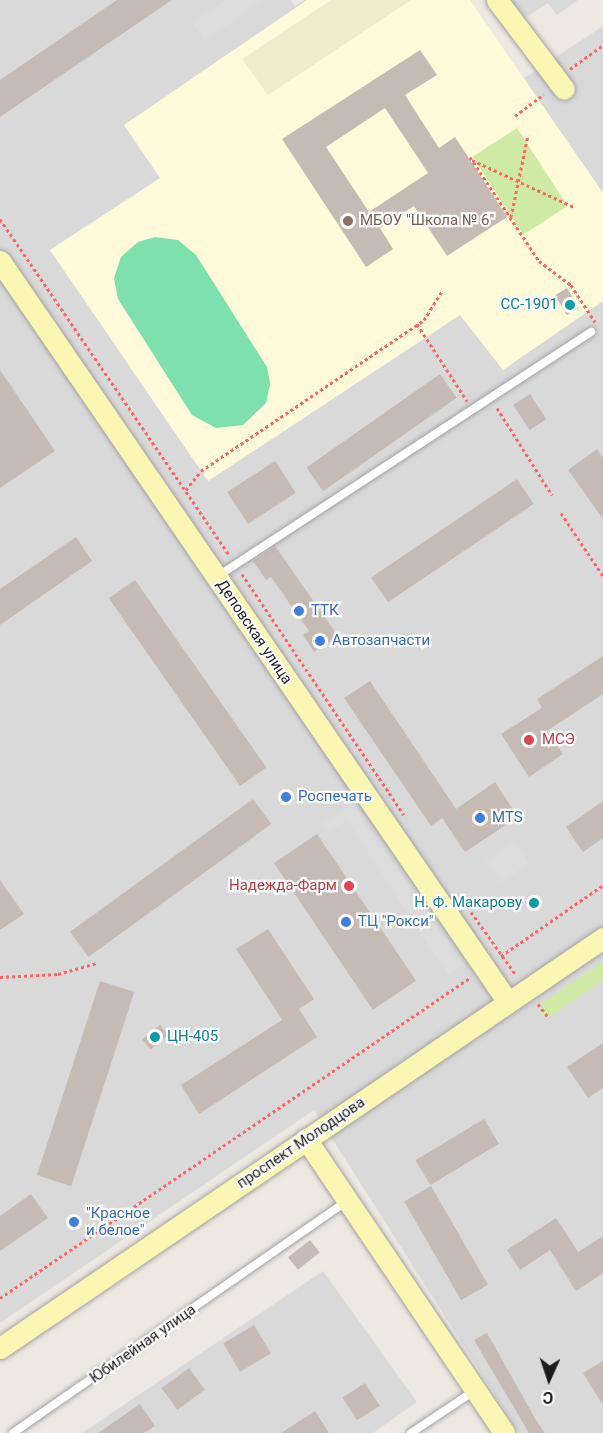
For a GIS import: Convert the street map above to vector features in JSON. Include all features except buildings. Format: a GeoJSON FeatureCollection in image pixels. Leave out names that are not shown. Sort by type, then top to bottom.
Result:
{"type":"FeatureCollection","features":[{"type":"Feature","properties":{"kind":"street"},"geometry":{"type":"LineString","coordinates":[[497,0],[564,89]]}},
{"type":"Feature","properties":{"kind":"street","name":"Деповская улица"},"geometry":{"type":"LineString","coordinates":[[0,261],[508,1002]]}},
{"type":"Feature","properties":{"kind":"street","name":"проспект Молодцова"},"geometry":{"type":"LineString","coordinates":[[0,1348],[603,938]]}},
{"type":"Feature","properties":{"kind":"street"},"geometry":{"type":"LineString","coordinates":[[306,1139],[504,1433]]}},
{"type":"Feature","properties":{"kind":"lane"},"geometry":{"type":"LineString","coordinates":[[217,577],[591,332]]}},
{"type":"Feature","properties":{"kind":"lane","name":"Юбилейная улица"},"geometry":{"type":"LineString","coordinates":[[13,1433],[348,1200]]}},
{"type":"Feature","properties":{"kind":"lane"},"geometry":{"type":"LineString","coordinates":[[411,1433],[476,1390]]}},
{"type":"Feature","properties":{"kind":"path"},"geometry":{"type":"LineString","coordinates":[[511,217],[528,135]]}},
{"type":"Feature","properties":{"kind":"path"},"geometry":{"type":"LineString","coordinates":[[574,207],[471,159],[539,261],[571,285],[599,328]]}},
{"type":"Feature","properties":{"kind":"path"},"geometry":{"type":"LineString","coordinates":[[0,219],[409,822]]}},
{"type":"Feature","properties":{"kind":"path"},"geometry":{"type":"LineString","coordinates":[[169,507],[201,471],[417,324],[442,291]]}},
{"type":"Feature","properties":{"kind":"path"},"geometry":{"type":"LineString","coordinates":[[417,324],[473,410]]}},
{"type":"Feature","properties":{"kind":"path"},"geometry":{"type":"LineString","coordinates":[[491,398],[552,495]]}},
{"type":"Feature","properties":{"kind":"path"},"geometry":{"type":"LineString","coordinates":[[561,513],[603,576]]}},
{"type":"Feature","properties":{"kind":"path"},"geometry":{"type":"LineString","coordinates":[[0,1298],[603,885]]}},
{"type":"Feature","properties":{"kind":"path"},"geometry":{"type":"LineString","coordinates":[[468,909],[548,1017]]}},
{"type":"Feature","properties":{"kind":"path"},"geometry":{"type":"LineString","coordinates":[[0,977],[77,971],[97,963]]}},
{"type":"Feature","properties":{"kind":"shaded area"},"geometry":{"type":"Polygon","coordinates":[[[0,0],[291,0],[295,6],[305,0],[470,0],[524,78],[603,26],[603,1433],[519,1433],[314,1110],[0,1323],[0,0]]]}},
{"type":"Feature","properties":{"kind":"shaded area"},"geometry":{"type":"Polygon","coordinates":[[[226,0],[263,0],[205,40],[193,23],[226,0]]]}},
{"type":"Feature","properties":{"kind":"shaded area","name":"МБОУ \"Школа № 6\""},"geometry":{"type":"Polygon","coordinates":[[[307,0],[470,0],[603,193],[603,301],[503,370],[460,315],[208,481],[50,250],[160,178],[124,125],[307,0]]]}},
{"type":"Feature","properties":{"kind":"shaded area"},"geometry":{"type":"Polygon","coordinates":[[[331,0],[411,0],[268,95],[242,59],[331,0]]]}},
{"type":"Feature","properties":{"kind":"shaded area"},"geometry":{"type":"Polygon","coordinates":[[[506,0],[578,0],[557,15],[548,3],[520,21],[506,0]]]}},
{"type":"Feature","properties":{"kind":"shaded area"},"geometry":{"type":"Polygon","coordinates":[[[353,805],[463,964],[448,975],[347,820],[328,832],[322,823],[353,805]]]}},
{"type":"Feature","properties":{"kind":"shaded area"},"geometry":{"type":"Polygon","coordinates":[[[513,841],[529,863],[501,883],[485,861],[513,841]]]}},
{"type":"Feature","properties":{"kind":"shaded area"},"geometry":{"type":"Polygon","coordinates":[[[323,1271],[417,1402],[373,1433],[82,1433],[323,1271]]]}},
{"type":"Feature","properties":{"kind":"green space"},"geometry":{"type":"Polygon","coordinates":[[[517,128],[568,206],[523,235],[473,157],[517,128]]]}},
{"type":"Feature","properties":{"kind":"green space"},"geometry":{"type":"Polygon","coordinates":[[[155,237],[178,240],[196,255],[267,367],[270,384],[266,403],[243,425],[216,428],[192,415],[118,299],[114,278],[121,257],[138,242],[155,237]]]}},
{"type":"Feature","properties":{"kind":"green space"},"geometry":{"type":"Polygon","coordinates":[[[603,962],[603,980],[549,1017],[540,1015],[542,1003],[603,962]]]}},
{"type":"Feature","properties":{"kind":"place","name":"МБОУ \"Школа № 6\""},"geometry":{"type":"Point","coordinates":[348,221]}},
{"type":"Feature","properties":{"kind":"place","name":"СС-1901"},"geometry":{"type":"Point","coordinates":[570,305]}},
{"type":"Feature","properties":{"kind":"place","name":"ТТК"},"geometry":{"type":"Point","coordinates":[299,611]}},
{"type":"Feature","properties":{"kind":"place","name":"Автозапчасти"},"geometry":{"type":"Point","coordinates":[320,641]}},
{"type":"Feature","properties":{"kind":"place","name":"МСЭ"},"geometry":{"type":"Point","coordinates":[529,740]}},
{"type":"Feature","properties":{"kind":"place","name":"Роспечать"},"geometry":{"type":"Point","coordinates":[286,797]}},
{"type":"Feature","properties":{"kind":"place","name":"MTS"},"geometry":{"type":"Point","coordinates":[480,818]}},
{"type":"Feature","properties":{"kind":"place","name":"Надежда-Фарм"},"geometry":{"type":"Point","coordinates":[349,886]}},
{"type":"Feature","properties":{"kind":"place","name":"Н. Ф. Макарову"},"geometry":{"type":"Point","coordinates":[534,903]}},
{"type":"Feature","properties":{"kind":"place","name":"ТЦ \"Рокси\""},"geometry":{"type":"Point","coordinates":[346,922]}},
{"type":"Feature","properties":{"kind":"place","name":"ЦН-405"},"geometry":{"type":"Point","coordinates":[155,1037]}},
{"type":"Feature","properties":{"kind":"place","name":"\"Красное и белое\""},"geometry":{"type":"Point","coordinates":[74,1222]}}]}
